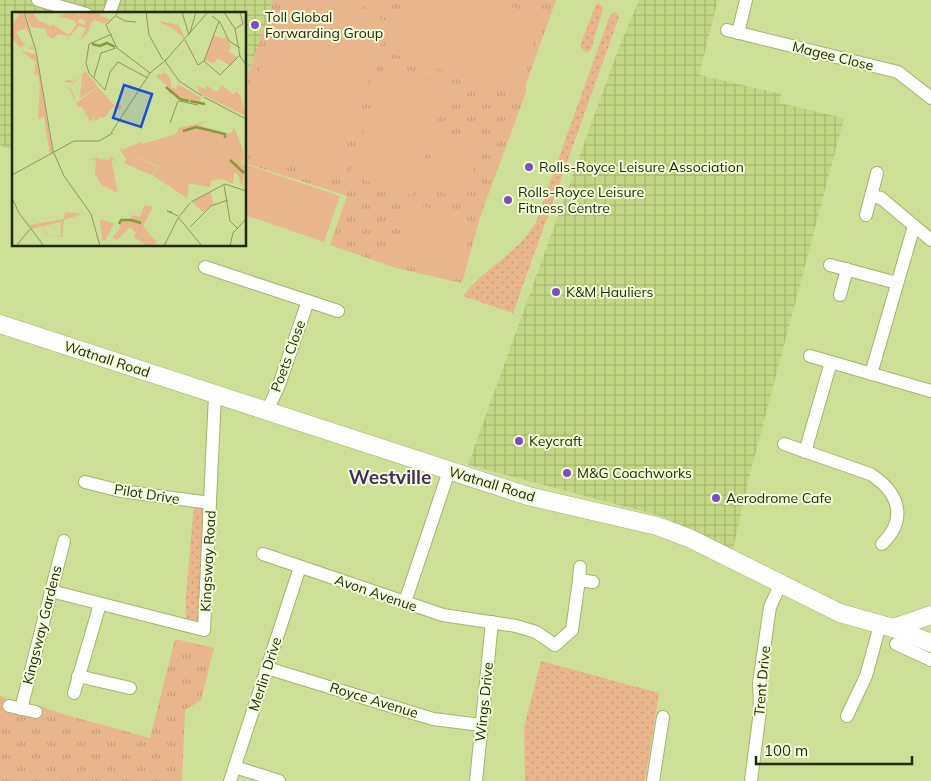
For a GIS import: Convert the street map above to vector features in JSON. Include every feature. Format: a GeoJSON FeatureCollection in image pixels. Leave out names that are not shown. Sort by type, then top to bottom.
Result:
{"type":"FeatureCollection","features":[{"type":"Feature","properties":{"kind":"main road","name":"Watnall Road"},"geometry":{"type":"LineString","coordinates":[[0,324],[541,499],[656,526],[689,538],[840,613],[890,632],[931,644]]}},
{"type":"Feature","properties":{"kind":"main road"},"geometry":{"type":"LineString","coordinates":[[890,632],[931,616],[929,631],[931,637]]}},
{"type":"Feature","properties":{"kind":"street"},"geometry":{"type":"LineString","coordinates":[[38,0],[79,12]]}},
{"type":"Feature","properties":{"kind":"street"},"geometry":{"type":"LineString","coordinates":[[110,12],[114,0]]}},
{"type":"Feature","properties":{"kind":"street","name":"Magee Close"},"geometry":{"type":"LineString","coordinates":[[746,0],[732,32],[898,72],[931,98]]}},
{"type":"Feature","properties":{"kind":"street"},"geometry":{"type":"LineString","coordinates":[[866,215],[877,174]]}},
{"type":"Feature","properties":{"kind":"street"},"geometry":{"type":"LineString","coordinates":[[871,196],[881,198],[931,240]]}},
{"type":"Feature","properties":{"kind":"street"},"geometry":{"type":"LineString","coordinates":[[871,374],[914,226]]}},
{"type":"Feature","properties":{"kind":"street"},"geometry":{"type":"LineString","coordinates":[[830,265],[897,284]]}},
{"type":"Feature","properties":{"kind":"street"},"geometry":{"type":"LineString","coordinates":[[205,267],[338,311]]}},
{"type":"Feature","properties":{"kind":"street"},"geometry":{"type":"LineString","coordinates":[[840,295],[847,269]]}},
{"type":"Feature","properties":{"kind":"street","name":"Poets Close"},"geometry":{"type":"LineString","coordinates":[[266,411],[279,386],[308,301]]}},
{"type":"Feature","properties":{"kind":"street"},"geometry":{"type":"LineString","coordinates":[[810,356],[931,391]]}},
{"type":"Feature","properties":{"kind":"street"},"geometry":{"type":"LineString","coordinates":[[805,452],[831,362]]}},
{"type":"Feature","properties":{"kind":"street","name":"Kingsway Road"},"geometry":{"type":"LineString","coordinates":[[51,591],[204,630],[215,394]]}},
{"type":"Feature","properties":{"kind":"street"},"geometry":{"type":"LineString","coordinates":[[784,444],[870,474],[881,481],[890,491],[897,506],[897,522],[892,535],[882,544]]}},
{"type":"Feature","properties":{"kind":"street"},"geometry":{"type":"LineString","coordinates":[[405,602],[449,470]]}},
{"type":"Feature","properties":{"kind":"street","name":"Pilot Drive"},"geometry":{"type":"LineString","coordinates":[[85,482],[121,491],[210,503]]}},
{"type":"Feature","properties":{"kind":"street","name":"Kingsway Gardens"},"geometry":{"type":"LineString","coordinates":[[36,712],[15,708],[51,591],[64,541]]}},
{"type":"Feature","properties":{"kind":"street","name":"Avon Avenue"},"geometry":{"type":"LineString","coordinates":[[260,554],[443,615],[516,626],[536,632],[555,645],[572,630],[578,580]]}},
{"type":"Feature","properties":{"kind":"street","name":"Merlin Drive"},"geometry":{"type":"LineString","coordinates":[[230,781],[300,567]]}},
{"type":"Feature","properties":{"kind":"street"},"geometry":{"type":"LineString","coordinates":[[580,567],[578,580],[593,582]]}},
{"type":"Feature","properties":{"kind":"street","name":"Trent Drive"},"geometry":{"type":"LineString","coordinates":[[751,781],[760,711],[759,683],[770,607],[781,583]]}},
{"type":"Feature","properties":{"kind":"street"},"geometry":{"type":"LineString","coordinates":[[74,693],[100,604]]}},
{"type":"Feature","properties":{"kind":"street","name":"Wings Drive"},"geometry":{"type":"LineString","coordinates":[[476,781],[492,622]]}},
{"type":"Feature","properties":{"kind":"street"},"geometry":{"type":"LineString","coordinates":[[847,716],[890,632]]}},
{"type":"Feature","properties":{"kind":"street","name":"Watnall Road"},"geometry":{"type":"LineString","coordinates":[[890,632],[931,660]]}},
{"type":"Feature","properties":{"kind":"street","name":"Royce Avenue"},"geometry":{"type":"LineString","coordinates":[[268,668],[433,719],[481,725]]}},
{"type":"Feature","properties":{"kind":"street"},"geometry":{"type":"LineString","coordinates":[[78,676],[122,691]]}},
{"type":"Feature","properties":{"kind":"street"},"geometry":{"type":"LineString","coordinates":[[653,781],[663,717]]}},
{"type":"Feature","properties":{"kind":"street"},"geometry":{"type":"LineString","coordinates":[[235,767],[279,781]]}},
{"type":"Feature","properties":{"kind":"shaded area"},"geometry":{"type":"Polygon","coordinates":[[[0,0],[273,0],[246,82],[246,12],[12,12],[12,150],[0,145],[0,0]]]}},
{"type":"Feature","properties":{"kind":"shaded area"},"geometry":{"type":"Polygon","coordinates":[[[639,0],[718,0],[699,75],[781,94],[779,103],[844,118],[750,474],[733,549],[661,516],[468,465],[618,50],[639,0]]]}},
{"type":"Feature","properties":{"kind":"green space"},"geometry":{"type":"Polygon","coordinates":[[[273,0],[556,0],[526,84],[526,92],[480,217],[462,283],[396,268],[330,245],[347,196],[246,163],[246,82],[273,0]]]}},
{"type":"Feature","properties":{"kind":"green space"},"geometry":{"type":"Polygon","coordinates":[[[284,0],[326,0],[389,22],[335,180],[246,149],[246,112],[284,0]]]}},
{"type":"Feature","properties":{"kind":"green space"},"geometry":{"type":"Polygon","coordinates":[[[344,0],[392,0],[387,15],[344,0]]]}},
{"type":"Feature","properties":{"kind":"green space"},"geometry":{"type":"Polygon","coordinates":[[[402,0],[492,0],[542,17],[516,95],[385,51],[402,0]]]}},
{"type":"Feature","properties":{"kind":"green space"},"geometry":{"type":"Polygon","coordinates":[[[596,4],[600,4],[603,8],[591,50],[586,53],[580,46],[596,4]]]}},
{"type":"Feature","properties":{"kind":"green space"},"geometry":{"type":"Polygon","coordinates":[[[615,12],[619,17],[513,313],[463,296],[471,286],[520,243],[536,222],[610,15],[615,12]]]}},
{"type":"Feature","properties":{"kind":"green space"},"geometry":{"type":"Polygon","coordinates":[[[385,66],[448,87],[412,196],[349,175],[385,66]]]}},
{"type":"Feature","properties":{"kind":"green space"},"geometry":{"type":"Polygon","coordinates":[[[439,131],[480,145],[463,199],[421,186],[439,131]]]}},
{"type":"Feature","properties":{"kind":"green space"},"geometry":{"type":"Polygon","coordinates":[[[246,164],[340,196],[324,242],[246,215],[246,164]]]}},
{"type":"Feature","properties":{"kind":"green space"},"geometry":{"type":"Polygon","coordinates":[[[410,202],[474,223],[456,280],[391,260],[410,202]]]}},
{"type":"Feature","properties":{"kind":"green space"},"geometry":{"type":"Polygon","coordinates":[[[194,505],[205,507],[198,621],[186,618],[186,596],[194,505]]]}},
{"type":"Feature","properties":{"kind":"green space"},"geometry":{"type":"Polygon","coordinates":[[[175,639],[214,648],[201,700],[185,710],[182,781],[0,781],[0,696],[6,698],[4,711],[37,717],[39,706],[150,738],[175,639]]]}},
{"type":"Feature","properties":{"kind":"green space"},"geometry":{"type":"Polygon","coordinates":[[[541,661],[659,693],[645,781],[525,781],[524,727],[541,661]]]}},
{"type":"Feature","properties":{"kind":"place","name":"Toll Global Forwarding Group"},"geometry":{"type":"Point","coordinates":[255,25]}},
{"type":"Feature","properties":{"kind":"place","name":"Rolls-Royce Leisure Association"},"geometry":{"type":"Point","coordinates":[529,167]}},
{"type":"Feature","properties":{"kind":"place","name":"Rolls-Royce Leisure Fitness Centre"},"geometry":{"type":"Point","coordinates":[508,200]}},
{"type":"Feature","properties":{"kind":"place","name":"K&M Hauliers"},"geometry":{"type":"Point","coordinates":[556,292]}},
{"type":"Feature","properties":{"kind":"place","name":"Keycraft"},"geometry":{"type":"Point","coordinates":[519,441]}},
{"type":"Feature","properties":{"kind":"place","name":"M&G Coachworks"},"geometry":{"type":"Point","coordinates":[567,473]}},
{"type":"Feature","properties":{"kind":"place","name":"Aerodrome Cafe"},"geometry":{"type":"Point","coordinates":[716,498]}},
{"type":"Feature","properties":{"kind":"district","name":"Westville"},"geometry":{"type":"Point","coordinates":[390,477]}}]}
